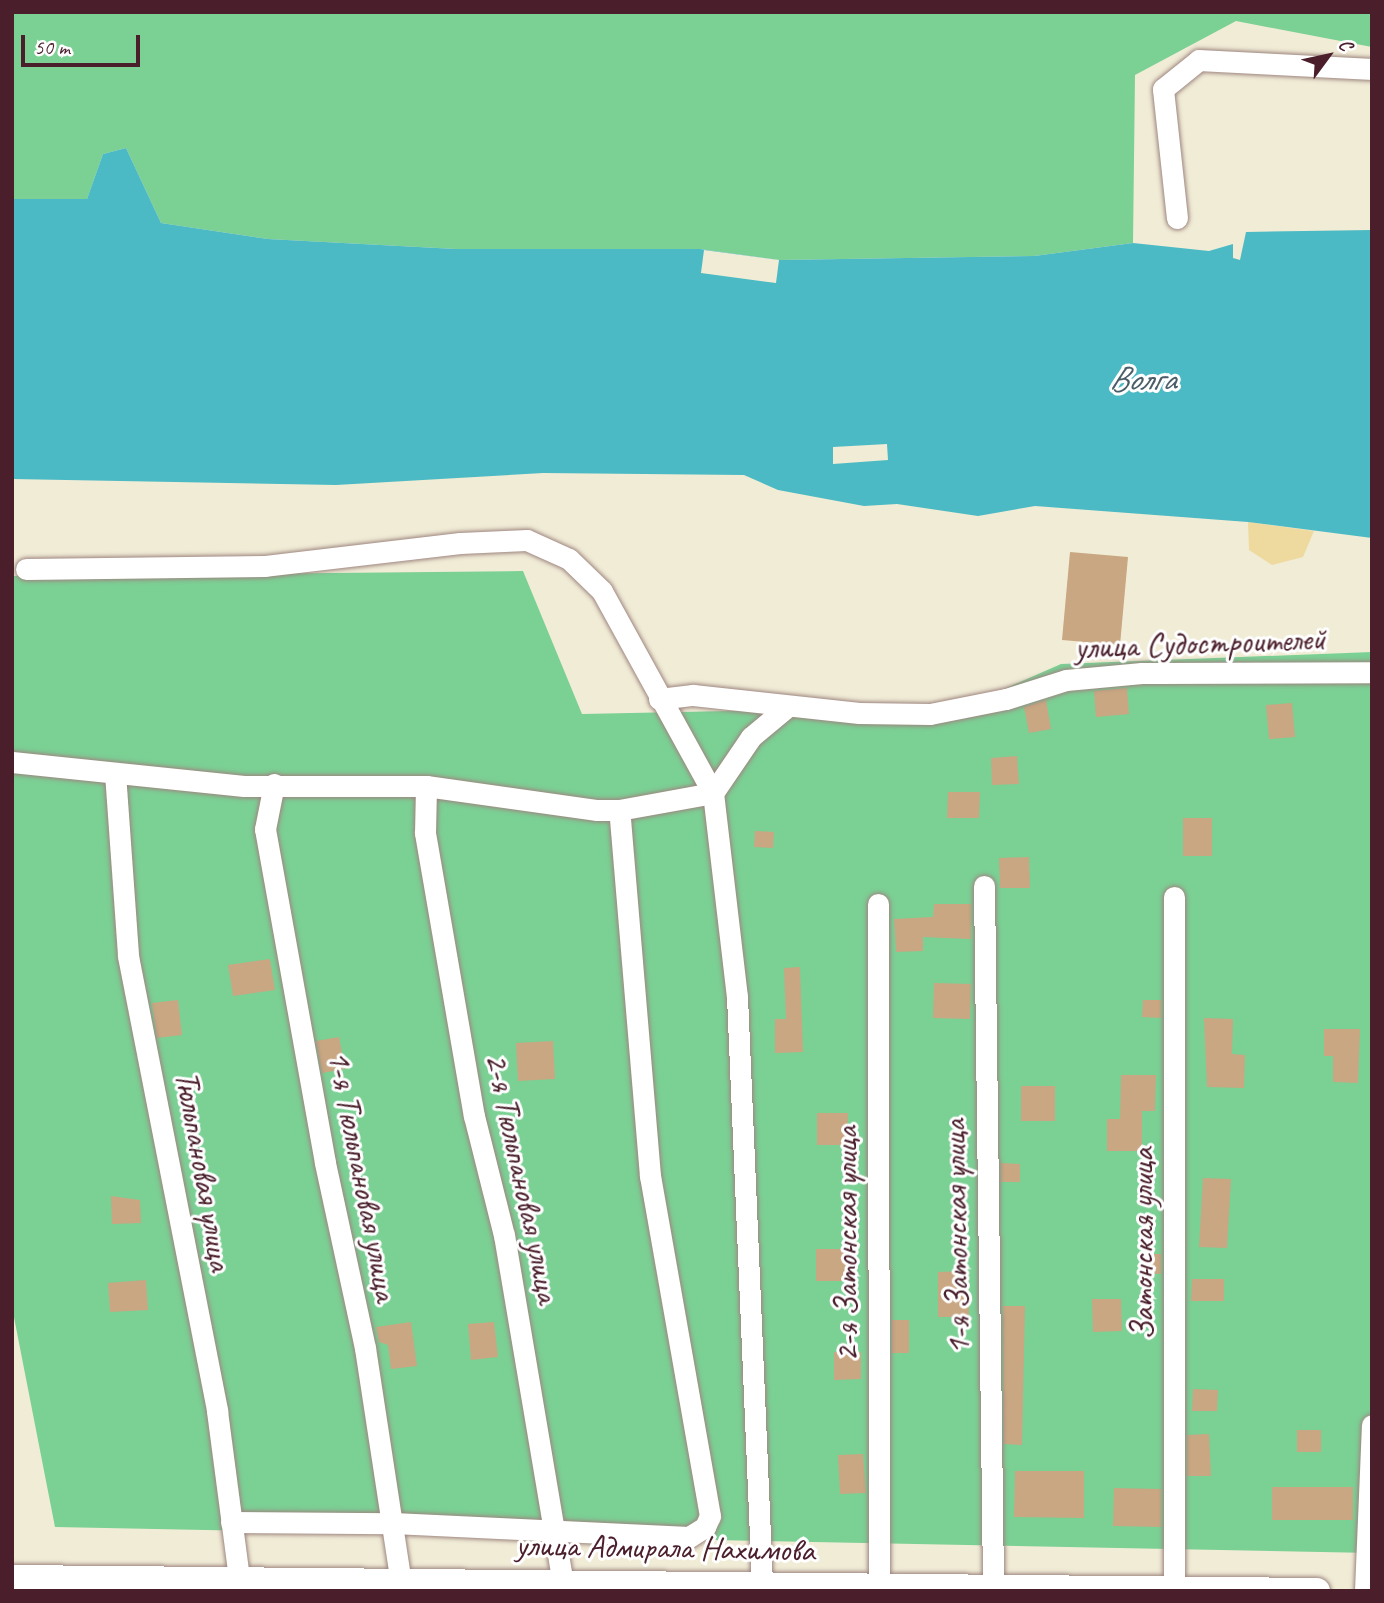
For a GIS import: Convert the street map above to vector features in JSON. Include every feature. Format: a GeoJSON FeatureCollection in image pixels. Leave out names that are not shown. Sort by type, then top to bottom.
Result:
{"type":"FeatureCollection","features":[{"type":"Feature","properties":{"kind":"main road","name":"улица Адмирала Нахимова"},"geometry":{"type":"LineString","coordinates":[[12,1578],[239,1579],[403,1586],[564,1581],[757,1586],[1317,1591]]}},
{"type":"Feature","properties":{"kind":"street"},"geometry":{"type":"LineString","coordinates":[[1177,218],[1163,89],[1199,60],[1372,69]]}},
{"type":"Feature","properties":{"kind":"street"},"geometry":{"type":"LineString","coordinates":[[26,569],[265,566],[460,543],[527,540],[548,547],[588,574],[629,637],[659,699],[713,793],[737,997],[757,1586]]}},
{"type":"Feature","properties":{"kind":"street","name":"улица Судостроителей"},"geometry":{"type":"LineString","coordinates":[[659,699],[693,695],[787,707],[930,714],[1078,679],[1142,673],[1372,672]]}},
{"type":"Feature","properties":{"kind":"street"},"geometry":{"type":"LineString","coordinates":[[12,762],[244,786],[426,786],[619,810],[713,793],[751,737],[787,707]]}},
{"type":"Feature","properties":{"kind":"street","name":"Тюльпановая улица"},"geometry":{"type":"LineString","coordinates":[[115,773],[128,956],[216,1411],[239,1579]]}},
{"type":"Feature","properties":{"kind":"street","name":"1-я Тюльпановая улица"},"geometry":{"type":"LineString","coordinates":[[274,784],[265,829],[324,1163],[365,1348],[403,1586]]}},
{"type":"Feature","properties":{"kind":"street","name":"2-я Тюльпановая улица"},"geometry":{"type":"LineString","coordinates":[[426,786],[425,833],[474,1116],[504,1235],[564,1581]]}},
{"type":"Feature","properties":{"kind":"street"},"geometry":{"type":"LineString","coordinates":[[231,1522],[393,1523],[689,1537],[699,1534],[710,1516],[650,1176],[619,810]]}},
{"type":"Feature","properties":{"kind":"street","name":"1-я Затонская улица"},"geometry":{"type":"LineString","coordinates":[[984,886],[993,1587]]}},
{"type":"Feature","properties":{"kind":"street","name":"Затонская улица"},"geometry":{"type":"LineString","coordinates":[[1174,897],[1174,1590]]}},
{"type":"Feature","properties":{"kind":"street","name":"2-я Затонская улица"},"geometry":{"type":"LineString","coordinates":[[878,904],[879,1585]]}},
{"type":"Feature","properties":{"kind":"street"},"geometry":{"type":"LineString","coordinates":[[1364,1591],[1372,1425]]}},
{"type":"Feature","properties":{"kind":"green space"},"geometry":{"type":"Polygon","coordinates":[[[12,12],[1372,12],[1372,47],[1236,21],[1135,75],[1133,243],[1034,256],[779,260],[700,249],[456,249],[268,239],[161,223],[126,148],[103,154],[87,199],[12,199],[12,12]]]}},
{"type":"Feature","properties":{"kind":"green space"},"geometry":{"type":"Polygon","coordinates":[[[523,571],[582,714],[965,706],[1061,664],[1372,652],[1372,1553],[55,1527],[12,1307],[12,576],[523,571]]]}},
{"type":"Feature","properties":{"kind":"sand"},"geometry":{"type":"Polygon","coordinates":[[[1248,522],[1314,531],[1303,557],[1272,565],[1249,550],[1248,522]]]}},
{"type":"Feature","properties":{"kind":"water","name":"Волга"},"geometry":{"type":"Polygon","coordinates":[[[126,148],[161,223],[268,239],[456,249],[700,249],[779,260],[1034,256],[1133,243],[1209,251],[1233,244],[1233,258],[1240,260],[1246,232],[1372,230],[1372,538],[1248,522],[1035,506],[978,516],[897,504],[864,506],[778,490],[744,475],[543,473],[336,485],[12,479],[12,199],[87,199],[103,154],[126,148]]]}},
{"type":"Feature","properties":{"kind":"pier"},"geometry":{"type":"Polygon","coordinates":[[[704,250],[779,260],[776,283],[701,273],[704,250]]]}},
{"type":"Feature","properties":{"kind":"pier"},"geometry":{"type":"Polygon","coordinates":[[[887,444],[888,460],[833,464],[833,447],[887,444]]]}},
{"type":"Feature","properties":{"kind":"building"},"geometry":{"type":"Polygon","coordinates":[[[1070,552],[1128,557],[1120,645],[1062,640],[1070,552]]]}},
{"type":"Feature","properties":{"kind":"building"},"geometry":{"type":"Polygon","coordinates":[[[1127,688],[1129,714],[1096,717],[1094,691],[1127,688]]]}},
{"type":"Feature","properties":{"kind":"building"},"geometry":{"type":"Polygon","coordinates":[[[1046,700],[1051,729],[1029,733],[1024,707],[1046,700]]]}},
{"type":"Feature","properties":{"kind":"building"},"geometry":{"type":"Polygon","coordinates":[[[1292,703],[1295,737],[1269,739],[1266,705],[1292,703]]]}},
{"type":"Feature","properties":{"kind":"building"},"geometry":{"type":"Polygon","coordinates":[[[1017,756],[1019,784],[992,785],[991,758],[1017,756]]]}},
{"type":"Feature","properties":{"kind":"building"},"geometry":{"type":"Polygon","coordinates":[[[948,792],[980,792],[979,818],[947,818],[948,792]]]}},
{"type":"Feature","properties":{"kind":"building"},"geometry":{"type":"Polygon","coordinates":[[[1183,818],[1212,818],[1212,856],[1183,856],[1183,818]]]}},
{"type":"Feature","properties":{"kind":"building"},"geometry":{"type":"Polygon","coordinates":[[[755,831],[774,832],[773,848],[754,847],[755,831]]]}},
{"type":"Feature","properties":{"kind":"building"},"geometry":{"type":"Polygon","coordinates":[[[1029,857],[1030,888],[1000,888],[999,858],[1029,857]]]}},
{"type":"Feature","properties":{"kind":"building"},"geometry":{"type":"Polygon","coordinates":[[[934,904],[971,904],[971,939],[923,937],[923,951],[896,952],[894,919],[933,917],[934,904]]]}},
{"type":"Feature","properties":{"kind":"building"},"geometry":{"type":"Polygon","coordinates":[[[270,959],[275,990],[233,996],[228,965],[270,959]]]}},
{"type":"Feature","properties":{"kind":"building"},"geometry":{"type":"Polygon","coordinates":[[[800,967],[803,1052],[775,1053],[775,1019],[786,1019],[784,968],[800,967]]]}},
{"type":"Feature","properties":{"kind":"building"},"geometry":{"type":"Polygon","coordinates":[[[934,983],[971,984],[970,1019],[933,1018],[934,983]]]}},
{"type":"Feature","properties":{"kind":"building"},"geometry":{"type":"Polygon","coordinates":[[[178,1000],[182,1035],[157,1038],[152,1003],[178,1000]]]}},
{"type":"Feature","properties":{"kind":"building"},"geometry":{"type":"Polygon","coordinates":[[[1143,1000],[1161,1000],[1161,1018],[1142,1017],[1143,1000]]]}},
{"type":"Feature","properties":{"kind":"building"},"geometry":{"type":"Polygon","coordinates":[[[1204,1018],[1233,1019],[1232,1054],[1245,1055],[1244,1088],[1207,1087],[1204,1018]]]}},
{"type":"Feature","properties":{"kind":"building"},"geometry":{"type":"Polygon","coordinates":[[[1324,1029],[1360,1029],[1358,1083],[1333,1082],[1333,1056],[1324,1056],[1324,1029]]]}},
{"type":"Feature","properties":{"kind":"building"},"geometry":{"type":"Polygon","coordinates":[[[339,1037],[345,1069],[322,1073],[316,1041],[339,1037]]]}},
{"type":"Feature","properties":{"kind":"building"},"geometry":{"type":"Polygon","coordinates":[[[553,1041],[555,1079],[518,1081],[516,1043],[553,1041]]]}},
{"type":"Feature","properties":{"kind":"building"},"geometry":{"type":"Polygon","coordinates":[[[1121,1075],[1156,1075],[1155,1111],[1142,1111],[1142,1151],[1107,1151],[1107,1119],[1120,1119],[1121,1075]]]}},
{"type":"Feature","properties":{"kind":"building"},"geometry":{"type":"Polygon","coordinates":[[[1021,1086],[1055,1086],[1055,1121],[1021,1121],[1021,1086]]]}},
{"type":"Feature","properties":{"kind":"building"},"geometry":{"type":"Polygon","coordinates":[[[817,1113],[848,1113],[847,1145],[817,1145],[817,1113]]]}},
{"type":"Feature","properties":{"kind":"building"},"geometry":{"type":"Polygon","coordinates":[[[1001,1163],[1020,1164],[1020,1182],[1001,1182],[1001,1163]]]}},
{"type":"Feature","properties":{"kind":"building"},"geometry":{"type":"Polygon","coordinates":[[[1203,1178],[1231,1179],[1227,1248],[1199,1247],[1203,1178]]]}},
{"type":"Feature","properties":{"kind":"building"},"geometry":{"type":"Polygon","coordinates":[[[111,1196],[140,1200],[141,1223],[112,1224],[111,1196]]]}},
{"type":"Feature","properties":{"kind":"building"},"geometry":{"type":"Polygon","coordinates":[[[816,1249],[850,1249],[850,1281],[816,1281],[816,1249]]]}},
{"type":"Feature","properties":{"kind":"building"},"geometry":{"type":"Polygon","coordinates":[[[1144,1254],[1161,1254],[1161,1274],[1143,1273],[1144,1254]]]}},
{"type":"Feature","properties":{"kind":"building"},"geometry":{"type":"Polygon","coordinates":[[[969,1271],[969,1317],[938,1317],[938,1272],[969,1271]]]}},
{"type":"Feature","properties":{"kind":"building"},"geometry":{"type":"Polygon","coordinates":[[[1192,1279],[1224,1279],[1224,1301],[1191,1301],[1192,1279]]]}},
{"type":"Feature","properties":{"kind":"building"},"geometry":{"type":"Polygon","coordinates":[[[146,1280],[148,1310],[110,1312],[108,1283],[146,1280]]]}},
{"type":"Feature","properties":{"kind":"building"},"geometry":{"type":"Polygon","coordinates":[[[1092,1299],[1121,1299],[1122,1331],[1093,1332],[1092,1299]]]}},
{"type":"Feature","properties":{"kind":"building"},"geometry":{"type":"Polygon","coordinates":[[[1003,1306],[1025,1306],[1022,1445],[1004,1444],[1003,1306]]]}},
{"type":"Feature","properties":{"kind":"building"},"geometry":{"type":"Polygon","coordinates":[[[892,1320],[909,1320],[909,1353],[892,1353],[892,1320]]]}},
{"type":"Feature","properties":{"kind":"building"},"geometry":{"type":"Polygon","coordinates":[[[411,1322],[417,1366],[391,1369],[388,1345],[379,1342],[376,1327],[411,1322]]]}},
{"type":"Feature","properties":{"kind":"building"},"geometry":{"type":"Polygon","coordinates":[[[494,1322],[498,1357],[471,1360],[468,1324],[494,1322]]]}},
{"type":"Feature","properties":{"kind":"building"},"geometry":{"type":"Polygon","coordinates":[[[834,1352],[861,1352],[861,1379],[834,1380],[834,1352]]]}},
{"type":"Feature","properties":{"kind":"building"},"geometry":{"type":"Polygon","coordinates":[[[1193,1389],[1218,1390],[1217,1411],[1192,1411],[1193,1389]]]}},
{"type":"Feature","properties":{"kind":"building"},"geometry":{"type":"Polygon","coordinates":[[[1297,1430],[1321,1430],[1321,1452],[1297,1452],[1297,1430]]]}},
{"type":"Feature","properties":{"kind":"building"},"geometry":{"type":"Polygon","coordinates":[[[1209,1434],[1211,1476],[1187,1476],[1187,1435],[1209,1434]]]}},
{"type":"Feature","properties":{"kind":"building"},"geometry":{"type":"Polygon","coordinates":[[[863,1454],[866,1493],[840,1494],[838,1455],[863,1454]]]}},
{"type":"Feature","properties":{"kind":"building"},"geometry":{"type":"Polygon","coordinates":[[[1015,1471],[1084,1471],[1084,1518],[1014,1517],[1015,1471]]]}},
{"type":"Feature","properties":{"kind":"building"},"geometry":{"type":"Polygon","coordinates":[[[1272,1487],[1353,1487],[1353,1520],[1272,1520],[1272,1487]]]}},
{"type":"Feature","properties":{"kind":"building"},"geometry":{"type":"Polygon","coordinates":[[[1114,1488],[1161,1489],[1161,1527],[1113,1526],[1114,1488]]]}}]}
